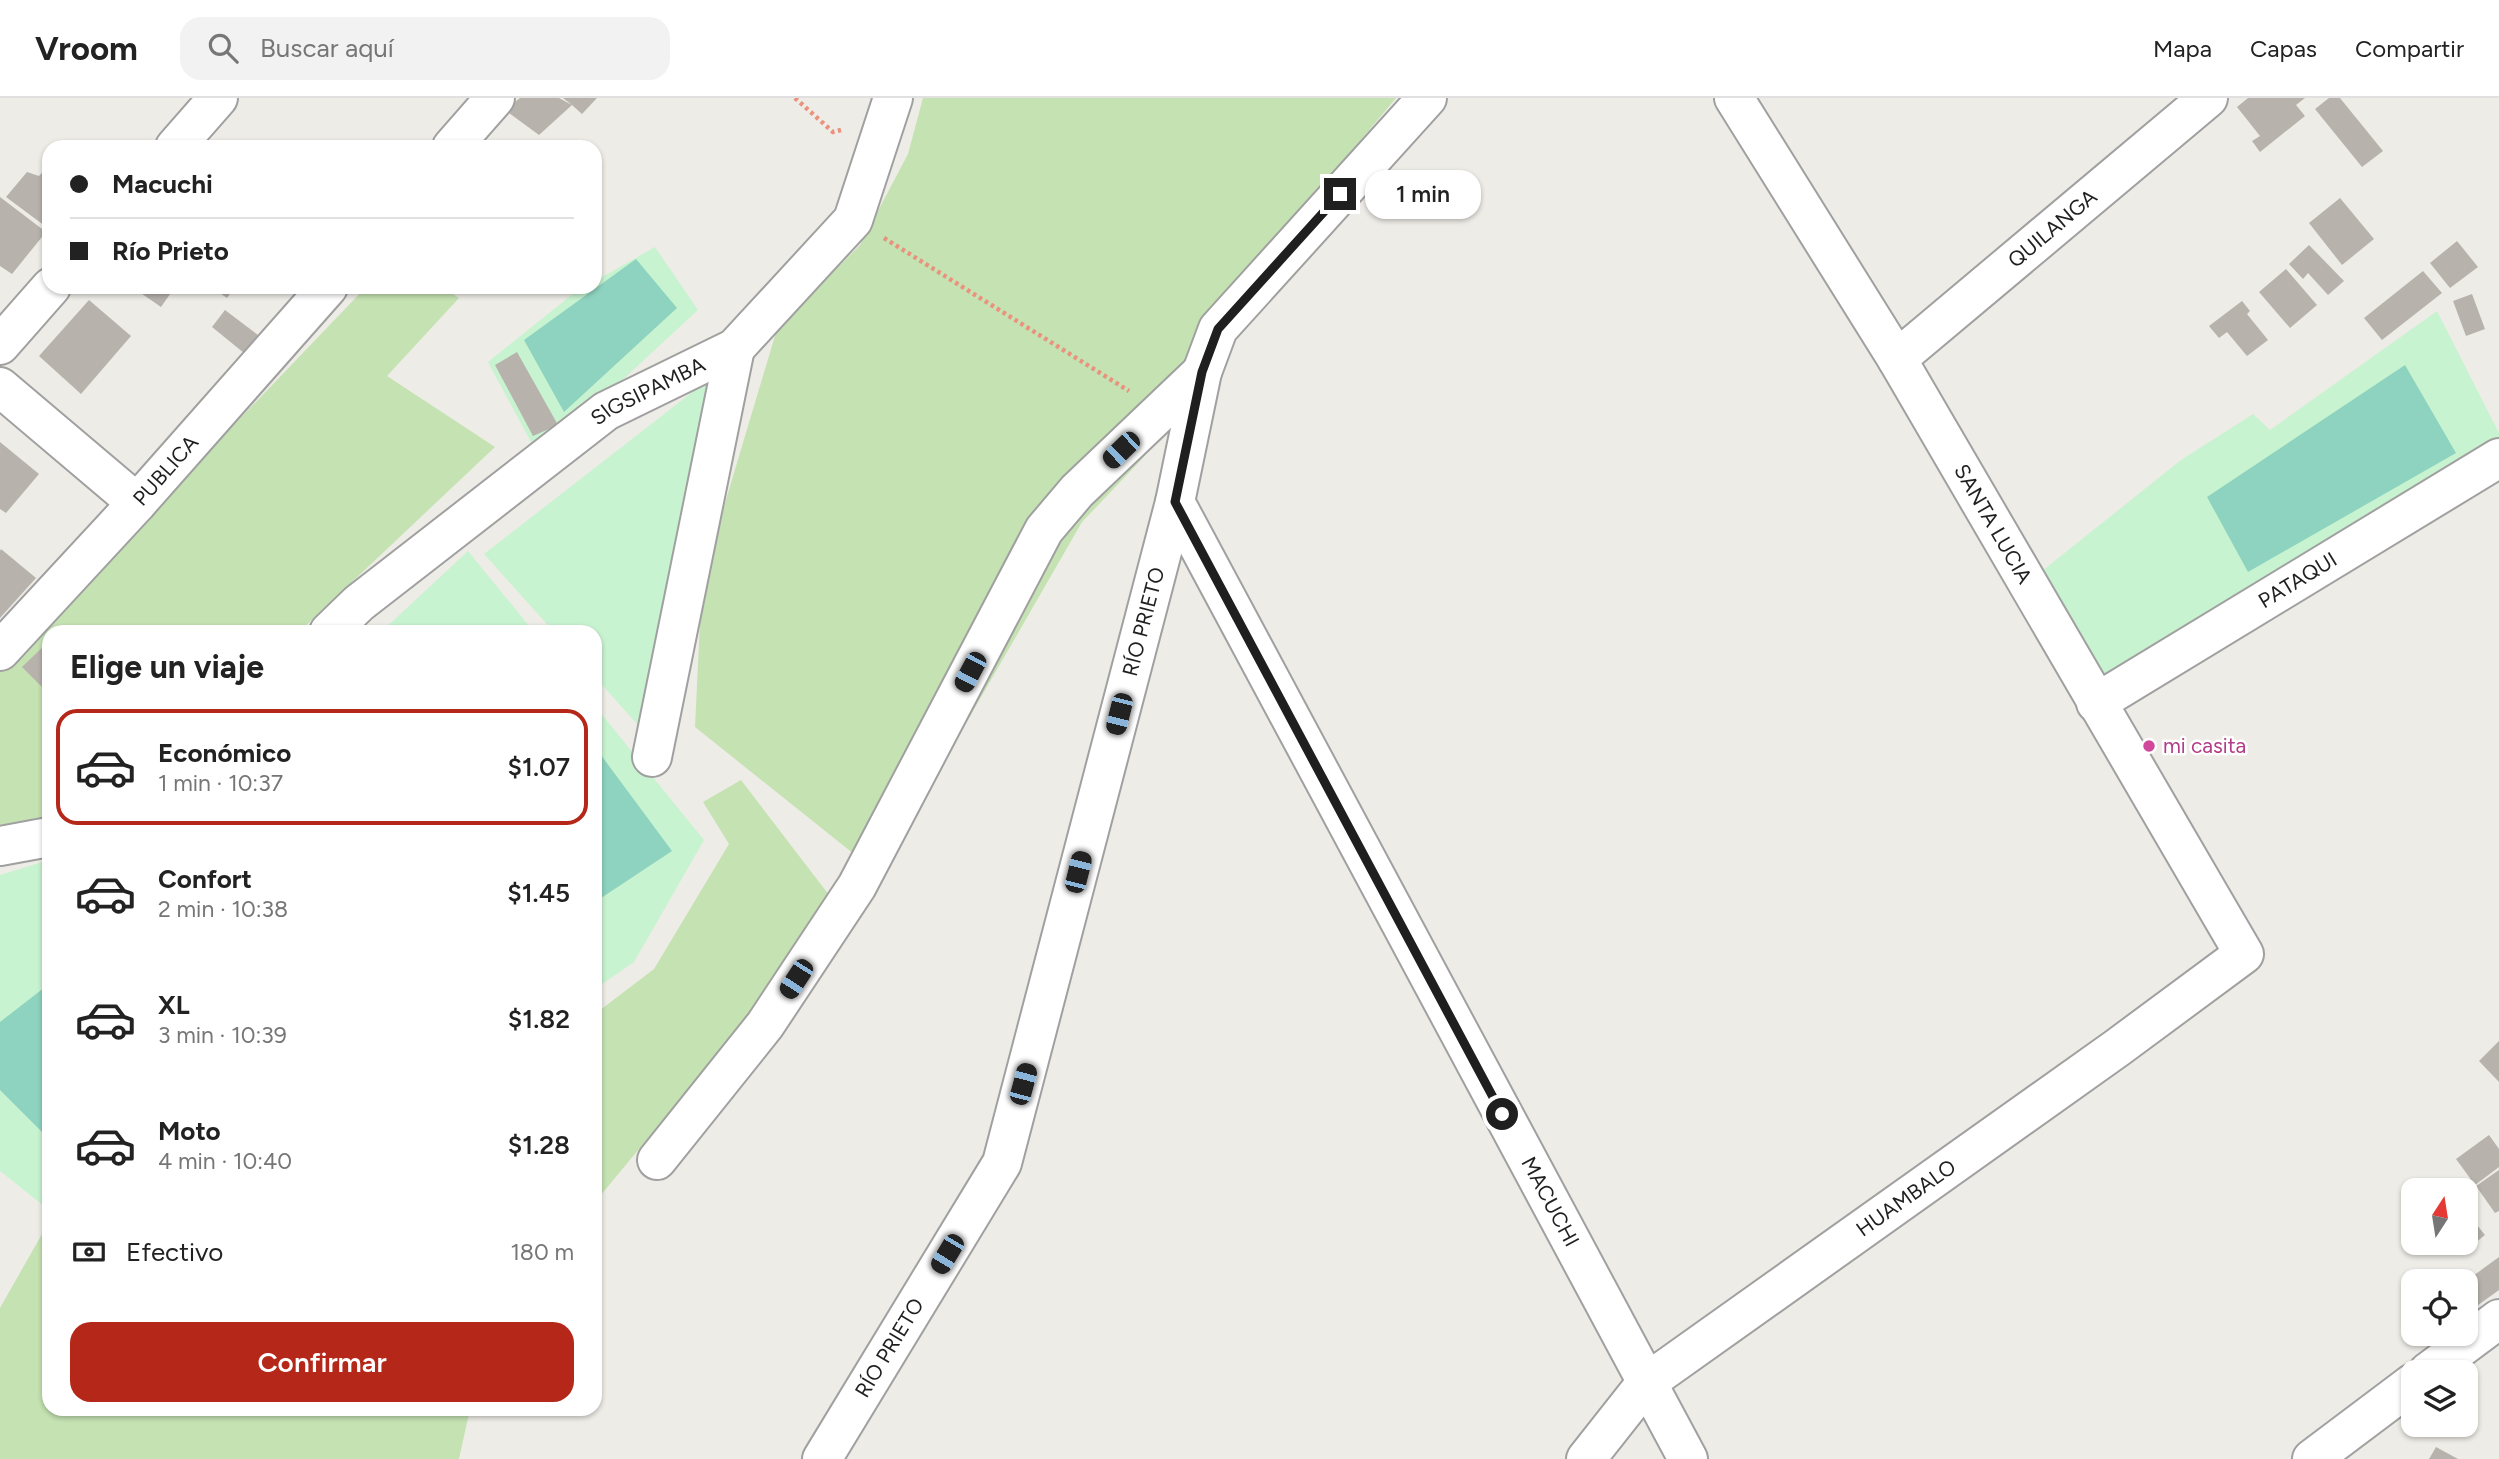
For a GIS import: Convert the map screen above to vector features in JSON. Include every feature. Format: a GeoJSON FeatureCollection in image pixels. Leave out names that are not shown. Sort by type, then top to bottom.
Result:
{"type":"FeatureCollection","features":[{"type":"Feature","properties":{"kind":"street"},"geometry":{"type":"LineString","coordinates":[[181,140],[218,98]]}},
{"type":"Feature","properties":{"kind":"street"},"geometry":{"type":"LineString","coordinates":[[458,140],[495,98]]}},
{"type":"Feature","properties":{"kind":"street","name":"RÍO PRIETO"},"geometry":{"type":"LineString","coordinates":[[822,1459],[1002,1163],[1175,502],[1202,372],[1218,329],[1427,98]]}},
{"type":"Feature","properties":{"kind":"street","name":"SANTA LUCIA"},"geometry":{"type":"LineString","coordinates":[[1734,98],[1897,359],[2244,954]]}},
{"type":"Feature","properties":{"kind":"street","name":"QUILANGA"},"geometry":{"type":"LineString","coordinates":[[1897,359],[2208,98]]}},
{"type":"Feature","properties":{"kind":"street","name":"SIGSIPAMBA"},"geometry":{"type":"LineString","coordinates":[[336,625],[359,603],[606,411],[735,348],[853,219],[890,109]]}},
{"type":"Feature","properties":{"kind":"street"},"geometry":{"type":"LineString","coordinates":[[0,345],[45,294]]}},
{"type":"Feature","properties":{"kind":"street","name":"PUBLICA"},"geometry":{"type":"LineString","coordinates":[[0,651],[137,503],[322,294]]}},
{"type":"Feature","properties":{"kind":"street"},"geometry":{"type":"LineString","coordinates":[[652,757],[735,348]]}},
{"type":"Feature","properties":{"kind":"street"},"geometry":{"type":"LineString","coordinates":[[657,1160],[765,1025],[857,886],[1044,530],[1077,491],[1202,372]]}},
{"type":"Feature","properties":{"kind":"street"},"geometry":{"type":"LineString","coordinates":[[0,387],[137,503]]}},
{"type":"Feature","properties":{"kind":"street","name":"PATAQUI"},"geometry":{"type":"LineString","coordinates":[[2096,703],[2499,458]]}},
{"type":"Feature","properties":{"kind":"street","name":"MACUCHI"},"geometry":{"type":"LineString","coordinates":[[1175,502],[1688,1459]]}},
{"type":"Feature","properties":{"kind":"street"},"geometry":{"type":"LineString","coordinates":[[0,846],[42,837]]}},
{"type":"Feature","properties":{"kind":"street","name":"HUAMBALO"},"geometry":{"type":"LineString","coordinates":[[1586,1459],[1646,1382],[2117,1048],[2244,954]]}},
{"type":"Feature","properties":{"kind":"street"},"geometry":{"type":"LineString","coordinates":[[2444,1360],[2499,1319]]}},
{"type":"Feature","properties":{"kind":"street"},"geometry":{"type":"LineString","coordinates":[[2312,1459],[2401,1392]]}},
{"type":"Feature","properties":{"kind":"path"},"geometry":{"type":"LineString","coordinates":[[795,98],[833,132],[890,109]]}},
{"type":"Feature","properties":{"kind":"path"},"geometry":{"type":"LineString","coordinates":[[853,219],[1161,411]]}},
{"type":"Feature","properties":{"kind":"green space"},"geometry":{"type":"Polygon","coordinates":[[[923,98],[1396,98],[1208,322],[1181,412],[1142,459],[1082,522],[879,874],[695,727],[702,580],[777,329],[860,245],[908,154],[923,98]]]}},
{"type":"Feature","properties":{"kind":"green space"},"geometry":{"type":"Polygon","coordinates":[[[655,247],[698,310],[539,457],[488,362],[573,294],[602,294],[602,277],[655,247]]]}},
{"type":"Feature","properties":{"kind":"green space"},"geometry":{"type":"Polygon","coordinates":[[[636,259],[677,308],[564,412],[524,340],[588,294],[602,294],[602,284],[636,259]]]}},
{"type":"Feature","properties":{"kind":"green space"},"geometry":{"type":"Polygon","coordinates":[[[359,294],[453,294],[459,298],[387,376],[495,447],[306,625],[42,625],[359,294]]]}},
{"type":"Feature","properties":{"kind":"green space"},"geometry":{"type":"Polygon","coordinates":[[[2437,311],[2499,433],[2499,446],[2104,686],[2042,571],[2181,460],[2253,414],[2270,430],[2437,311]]]}},
{"type":"Feature","properties":{"kind":"green space"},"geometry":{"type":"Polygon","coordinates":[[[2405,365],[2456,453],[2248,572],[2207,497],[2405,365]]]}},
{"type":"Feature","properties":{"kind":"green space"},"geometry":{"type":"Polygon","coordinates":[[[713,376],[646,734],[602,685],[602,625],[548,625],[484,554],[713,376]]]}},
{"type":"Feature","properties":{"kind":"green space"},"geometry":{"type":"Polygon","coordinates":[[[468,551],[528,625],[389,625],[468,551]]]}},
{"type":"Feature","properties":{"kind":"green space"},"geometry":{"type":"Polygon","coordinates":[[[42,625],[42,821],[0,832],[0,669],[42,625]]]}},
{"type":"Feature","properties":{"kind":"green space"},"geometry":{"type":"Polygon","coordinates":[[[602,715],[704,840],[634,962],[602,984],[602,715]]]}},
{"type":"Feature","properties":{"kind":"green space"},"geometry":{"type":"Polygon","coordinates":[[[602,756],[672,851],[602,897],[602,756]]]}},
{"type":"Feature","properties":{"kind":"green space"},"geometry":{"type":"Polygon","coordinates":[[[741,780],[839,908],[602,1194],[602,1009],[654,969],[729,844],[703,802],[741,780]]]}},
{"type":"Feature","properties":{"kind":"green space"},"geometry":{"type":"Polygon","coordinates":[[[42,862],[42,1204],[0,1171],[0,875],[42,862]]]}},
{"type":"Feature","properties":{"kind":"green space"},"geometry":{"type":"Polygon","coordinates":[[[42,989],[42,1132],[0,1090],[0,1022],[42,989]]]}},
{"type":"Feature","properties":{"kind":"green space"},"geometry":{"type":"Polygon","coordinates":[[[42,1234],[42,1416],[468,1416],[459,1459],[0,1459],[0,1308],[42,1234]]]}},
{"type":"Feature","properties":{"kind":"building"},"geometry":{"type":"Polygon","coordinates":[[[520,98],[559,98],[572,105],[539,135],[505,110],[520,98]]]}},
{"type":"Feature","properties":{"kind":"building"},"geometry":{"type":"Polygon","coordinates":[[[563,98],[597,98],[582,114],[563,98]]]}},
{"type":"Feature","properties":{"kind":"building"},"geometry":{"type":"Polygon","coordinates":[[[2248,98],[2305,98],[2296,105],[2305,116],[2260,152],[2252,141],[2260,136],[2237,107],[2248,98]]]}},
{"type":"Feature","properties":{"kind":"building"},"geometry":{"type":"Polygon","coordinates":[[[2329,98],[2340,98],[2383,151],[2362,167],[2315,109],[2329,98]]]}},
{"type":"Feature","properties":{"kind":"building"},"geometry":{"type":"Polygon","coordinates":[[[27,172],[39,176],[42,173],[42,224],[6,197],[27,172]]]}},
{"type":"Feature","properties":{"kind":"building"},"geometry":{"type":"Polygon","coordinates":[[[0,197],[42,229],[42,237],[12,274],[0,266],[0,197]]]}},
{"type":"Feature","properties":{"kind":"building"},"geometry":{"type":"Polygon","coordinates":[[[2340,198],[2374,239],[2342,265],[2309,223],[2340,198]]]}},
{"type":"Feature","properties":{"kind":"building"},"geometry":{"type":"Polygon","coordinates":[[[2457,241],[2478,267],[2450,288],[2430,263],[2457,241]]]}},
{"type":"Feature","properties":{"kind":"building"},"geometry":{"type":"Polygon","coordinates":[[[2309,245],[2344,281],[2328,295],[2308,273],[2303,279],[2289,264],[2309,245]]]}},
{"type":"Feature","properties":{"kind":"building"},"geometry":{"type":"Polygon","coordinates":[[[2286,269],[2317,305],[2290,328],[2259,292],[2286,269]]]}},
{"type":"Feature","properties":{"kind":"building"},"geometry":{"type":"Polygon","coordinates":[[[2423,271],[2442,293],[2382,340],[2364,318],[2423,271]]]}},
{"type":"Feature","properties":{"kind":"building"},"geometry":{"type":"Polygon","coordinates":[[[142,294],[170,294],[161,307],[142,294]]]}},
{"type":"Feature","properties":{"kind":"building"},"geometry":{"type":"Polygon","coordinates":[[[2472,294],[2485,329],[2466,336],[2453,301],[2472,294]]]}},
{"type":"Feature","properties":{"kind":"building"},"geometry":{"type":"Polygon","coordinates":[[[89,300],[131,336],[81,394],[39,356],[89,300]]]}},
{"type":"Feature","properties":{"kind":"building"},"geometry":{"type":"Polygon","coordinates":[[[2242,301],[2250,311],[2247,314],[2268,340],[2247,356],[2227,332],[2219,338],[2209,326],[2242,301]]]}},
{"type":"Feature","properties":{"kind":"building"},"geometry":{"type":"Polygon","coordinates":[[[225,310],[258,335],[244,353],[212,327],[225,310]]]}},
{"type":"Feature","properties":{"kind":"building"},"geometry":{"type":"Polygon","coordinates":[[[517,352],[558,425],[533,436],[495,365],[517,352]]]}},
{"type":"Feature","properties":{"kind":"building"},"geometry":{"type":"Polygon","coordinates":[[[0,442],[39,474],[6,513],[0,509],[0,442]]]}},
{"type":"Feature","properties":{"kind":"building"},"geometry":{"type":"Polygon","coordinates":[[[1,549],[36,578],[0,618],[0,551],[1,549]]]}},
{"type":"Feature","properties":{"kind":"building"},"geometry":{"type":"Polygon","coordinates":[[[42,648],[42,687],[22,667],[42,648]]]}},
{"type":"Feature","properties":{"kind":"building"},"geometry":{"type":"Polygon","coordinates":[[[2499,1041],[2499,1082],[2479,1061],[2499,1041]]]}},
{"type":"Feature","properties":{"kind":"building"},"geometry":{"type":"Polygon","coordinates":[[[2489,1135],[2499,1149],[2499,1167],[2478,1183],[2478,1178],[2470,1178],[2456,1159],[2489,1135]]]}},
{"type":"Feature","properties":{"kind":"building"},"geometry":{"type":"Polygon","coordinates":[[[2499,1170],[2499,1211],[2495,1213],[2478,1189],[2478,1185],[2499,1170]]]}},
{"type":"Feature","properties":{"kind":"building"},"geometry":{"type":"Polygon","coordinates":[[[2478,1226],[2485,1235],[2478,1241],[2478,1226]]]}},
{"type":"Feature","properties":{"kind":"building"},"geometry":{"type":"Polygon","coordinates":[[[2499,1257],[2499,1290],[2478,1305],[2478,1272],[2499,1257]]]}},
{"type":"Feature","properties":{"kind":"building"},"geometry":{"type":"Polygon","coordinates":[[[2436,1447],[2458,1459],[2429,1459],[2436,1447]]]}},
{"type":"Feature","properties":{"kind":"place","name":"mi casita"},"geometry":{"type":"Point","coordinates":[2149,746]}},
{"type":"Feature","properties":{"kind":"route"},"geometry":{"type":"LineString","coordinates":[[1340,194],[1218,329],[1202,372],[1175,502],[1502,1114]]}}]}
